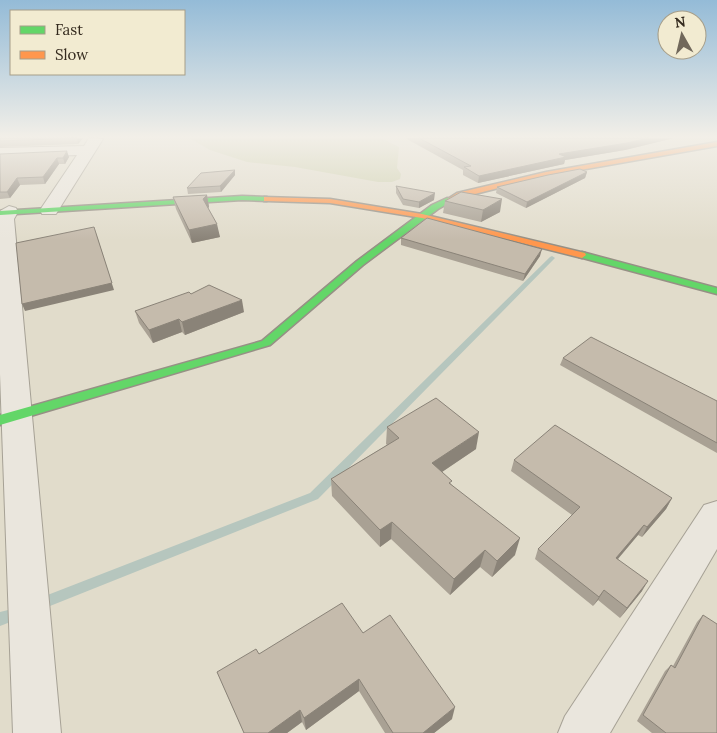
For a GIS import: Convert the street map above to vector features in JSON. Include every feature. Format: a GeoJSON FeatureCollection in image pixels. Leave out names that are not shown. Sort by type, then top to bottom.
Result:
{"type":"FeatureCollection","features":[{"type":"Feature","properties":{"kind":"street"},"geometry":{"type":"LineString","coordinates":[[49,210],[74,172]]}},
{"type":"Feature","properties":{"kind":"street"},"geometry":{"type":"LineString","coordinates":[[8,418],[266,343],[360,263],[422,216],[447,200],[482,189],[556,172]]}},
{"type":"Feature","properties":{"kind":"street"},"geometry":{"type":"LineString","coordinates":[[38,733],[8,418],[4,212],[271,198],[349,203],[422,216],[538,243],[717,291]]}},
{"type":"Feature","properties":{"kind":"street"},"geometry":{"type":"LineString","coordinates":[[582,733],[600,707],[717,516]]}},
{"type":"Feature","properties":{"kind":"green space"},"geometry":{"type":"Polygon","coordinates":[[[324,172],[400,172],[401,174],[400,179],[392,182],[378,182],[324,172]]]}},
{"type":"Feature","properties":{"kind":"building"},"geometry":{"type":"Polygon","coordinates":[[[0,172],[47,172],[43,177],[17,178],[7,192],[0,192],[0,172]]]}},
{"type":"Feature","properties":{"kind":"building"},"geometry":{"type":"Polygon","coordinates":[[[233,172],[220,186],[187,188],[201,173],[233,172]]]}},
{"type":"Feature","properties":{"kind":"building"},"geometry":{"type":"Polygon","coordinates":[[[473,172],[496,172],[479,176],[473,172]]]}},
{"type":"Feature","properties":{"kind":"building"},"geometry":{"type":"Polygon","coordinates":[[[563,172],[587,172],[527,202],[497,187],[563,172]]]}},
{"type":"Feature","properties":{"kind":"building"},"geometry":{"type":"Polygon","coordinates":[[[396,186],[435,193],[419,202],[403,199],[396,186]]]}},
{"type":"Feature","properties":{"kind":"building"},"geometry":{"type":"Polygon","coordinates":[[[461,192],[502,199],[483,210],[445,201],[461,192]]]}},
{"type":"Feature","properties":{"kind":"building"},"geometry":{"type":"Polygon","coordinates":[[[207,195],[203,199],[217,224],[189,230],[173,197],[207,195]]]}},
{"type":"Feature","properties":{"kind":"building"},"geometry":{"type":"Polygon","coordinates":[[[427,218],[542,249],[525,274],[401,238],[427,218]]]}},
{"type":"Feature","properties":{"kind":"building"},"geometry":{"type":"Polygon","coordinates":[[[94,227],[112,283],[22,304],[16,243],[94,227]]]}},
{"type":"Feature","properties":{"kind":"building"},"geometry":{"type":"Polygon","coordinates":[[[209,285],[242,300],[182,322],[179,319],[149,330],[135,311],[189,292],[191,294],[209,285]]]}},
{"type":"Feature","properties":{"kind":"building"},"geometry":{"type":"Polygon","coordinates":[[[591,337],[717,401],[717,443],[563,358],[591,337]]]}},
{"type":"Feature","properties":{"kind":"building"},"geometry":{"type":"Polygon","coordinates":[[[436,398],[479,432],[432,463],[452,481],[449,483],[520,538],[497,561],[485,550],[454,579],[392,522],[380,530],[331,479],[399,438],[387,427],[436,398]]]}},
{"type":"Feature","properties":{"kind":"building"},"geometry":{"type":"Polygon","coordinates":[[[555,425],[672,498],[647,527],[644,525],[616,558],[648,581],[627,608],[604,590],[599,597],[538,549],[580,507],[514,460],[555,425]]]}},
{"type":"Feature","properties":{"kind":"building"},"geometry":{"type":"Polygon","coordinates":[[[342,603],[363,633],[390,615],[455,707],[423,733],[393,733],[359,679],[304,718],[300,710],[268,733],[244,733],[217,672],[256,649],[259,654],[342,603]]]}},
{"type":"Feature","properties":{"kind":"building"},"geometry":{"type":"Polygon","coordinates":[[[703,615],[717,624],[717,733],[666,733],[643,715],[671,665],[675,668],[703,615]]]}},
{"type":"Feature","properties":{"kind":"waterway"},"geometry":{"type":"LineString","coordinates":[[50,600],[314,496],[552,258]]}},
{"type":"Feature","properties":{"kind":"waterway"},"geometry":{"type":"LineString","coordinates":[[0,619],[8,616]]}},
{"type":"Feature","properties":{"kind":"traffic: fast"},"geometry":{"type":"LineString","coordinates":[[0,213],[242,198],[267,199]]}},
{"type":"Feature","properties":{"kind":"traffic: fast"},"geometry":{"type":"LineString","coordinates":[[0,420],[266,343],[360,263],[435,207],[450,200]]}},
{"type":"Feature","properties":{"kind":"traffic: fast"},"geometry":{"type":"LineString","coordinates":[[582,255],[717,291]]}},
{"type":"Feature","properties":{"kind":"traffic: slow"},"geometry":{"type":"LineString","coordinates":[[450,200],[460,195],[556,172]]}},
{"type":"Feature","properties":{"kind":"traffic: slow"},"geometry":{"type":"LineString","coordinates":[[267,199],[330,201],[422,216],[582,255]]}}]}
